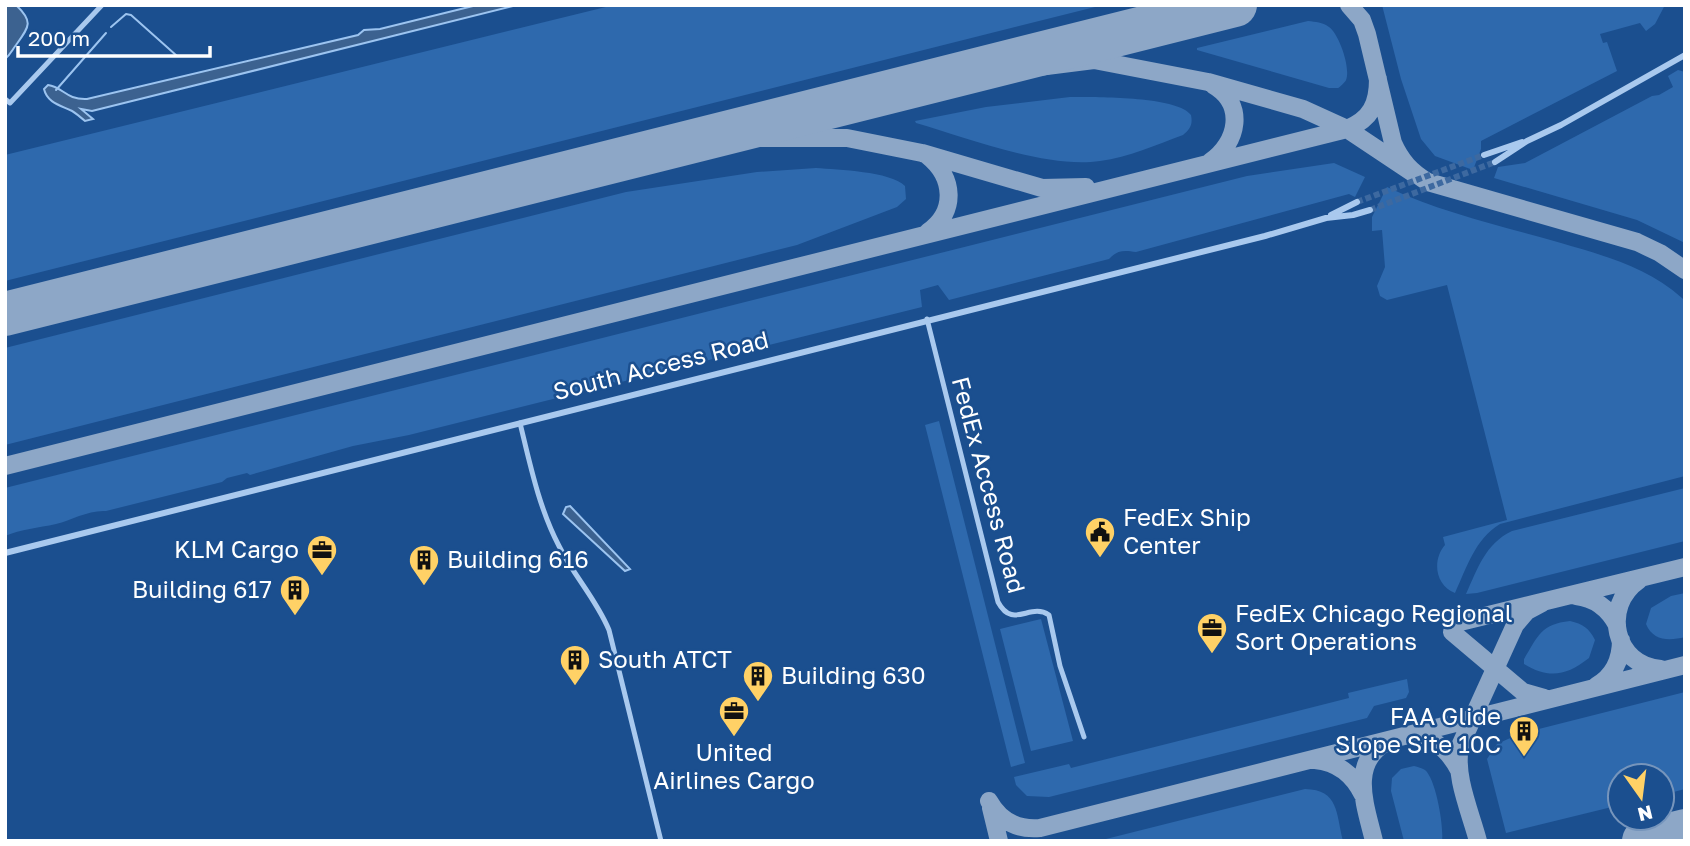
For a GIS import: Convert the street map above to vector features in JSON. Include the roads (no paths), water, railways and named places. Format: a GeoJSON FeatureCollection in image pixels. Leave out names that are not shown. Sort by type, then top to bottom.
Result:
{"type":"FeatureCollection","features":[{"type":"Feature","properties":{"kind":"street"},"geometry":{"type":"LineString","coordinates":[[7,101],[102,5]]}},
{"type":"Feature","properties":{"kind":"street"},"geometry":{"type":"LineString","coordinates":[[1484,155],[1527,141],[1561,125],[1685,55]]}},
{"type":"Feature","properties":{"kind":"street"},"geometry":{"type":"LineString","coordinates":[[1495,162],[1527,141]]}},
{"type":"Feature","properties":{"kind":"street","name":"South Access Road"},"geometry":{"type":"LineString","coordinates":[[1326,218],[1357,202]]}},
{"type":"Feature","properties":{"kind":"street","name":"South Access Road"},"geometry":{"type":"LineString","coordinates":[[5,553],[1252,239],[1326,218],[1370,210]]}},
{"type":"Feature","properties":{"kind":"street","name":"FedEx Access Road"},"geometry":{"type":"LineString","coordinates":[[927,319],[998,601],[1002,609],[1009,614],[1040,610],[1049,615],[1060,666],[1084,737]]}},
{"type":"Feature","properties":{"kind":"street"},"geometry":{"type":"LineString","coordinates":[[520,422],[540,499],[552,533],[561,551],[594,598],[608,630],[661,841]]}},
{"type":"Feature","properties":{"kind":"waterway"},"geometry":{"type":"LineString","coordinates":[[111,27],[126,14],[131,15],[177,56]]}},
{"type":"Feature","properties":{"kind":"waterway"},"geometry":{"type":"LineString","coordinates":[[56,90],[106,33]]}},
{"type":"Feature","properties":{"kind":"tunnel"},"geometry":{"type":"LineString","coordinates":[[1357,202],[1484,155]]}},
{"type":"Feature","properties":{"kind":"tunnel"},"geometry":{"type":"LineString","coordinates":[[1370,210],[1495,162]]}},
{"type":"Feature","properties":{"kind":"place","name":"FedEx Ship Center"},"geometry":{"type":"Point","coordinates":[1100,559]}},
{"type":"Feature","properties":{"kind":"place","name":"KLM Cargo"},"geometry":{"type":"Point","coordinates":[322,577]}},
{"type":"Feature","properties":{"kind":"place","name":"Building 616"},"geometry":{"type":"Point","coordinates":[424,587]}},
{"type":"Feature","properties":{"kind":"place","name":"Building 617"},"geometry":{"type":"Point","coordinates":[295,617]}},
{"type":"Feature","properties":{"kind":"place","name":"FedEx Chicago Regional Sort Operations"},"geometry":{"type":"Point","coordinates":[1212,655]}},
{"type":"Feature","properties":{"kind":"place","name":"South ATCT"},"geometry":{"type":"Point","coordinates":[575,687]}},
{"type":"Feature","properties":{"kind":"place","name":"Building 630"},"geometry":{"type":"Point","coordinates":[758,703]}},
{"type":"Feature","properties":{"kind":"place","name":"United Airlines Cargo"},"geometry":{"type":"Point","coordinates":[734,738]}},
{"type":"Feature","properties":{"kind":"place","name":"FAA Glide Slope Site 10C"},"geometry":{"type":"Point","coordinates":[1524,758]}}]}
